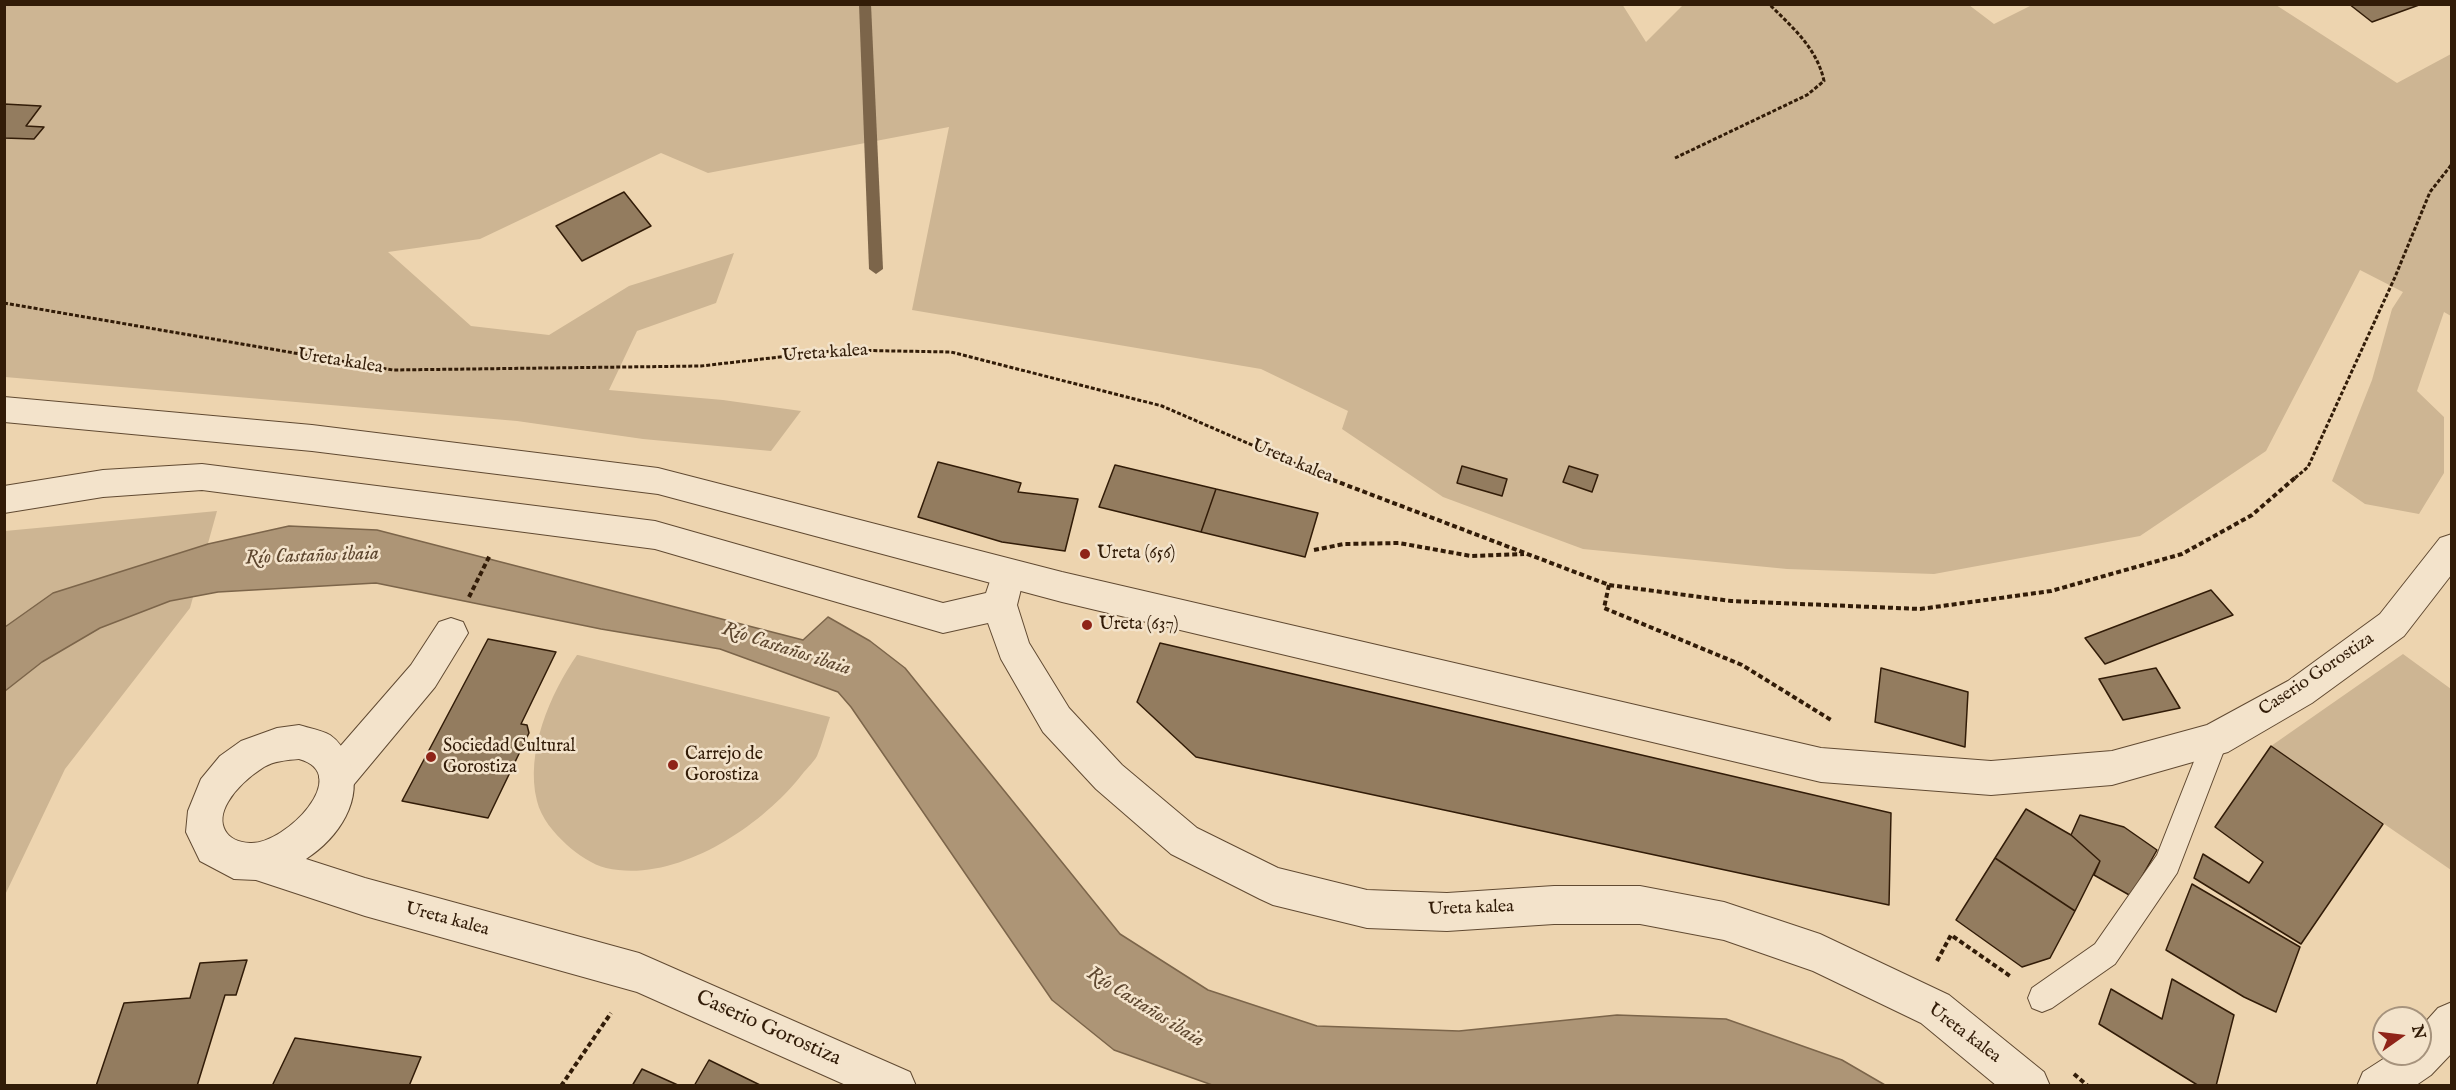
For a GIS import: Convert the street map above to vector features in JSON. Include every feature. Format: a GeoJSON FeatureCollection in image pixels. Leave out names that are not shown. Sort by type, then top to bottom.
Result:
{"type":"FeatureCollection","features":[{"type":"Feature","properties":{"kind":"street"},"geometry":{"type":"LineString","coordinates":[[4,409],[312,438],[658,480],[1004,589]]}},
{"type":"Feature","properties":{"kind":"street"},"geometry":{"type":"LineString","coordinates":[[4,500],[58,488],[143,478],[202,477],[655,535],[943,618],[1004,589]]}},
{"type":"Feature","properties":{"kind":"street","name":"Caserio Gorostiza"},"geometry":{"type":"LineString","coordinates":[[1004,589],[1821,765],[1991,778],[2112,768],[2215,740],[2300,692],[2392,624],[2451,548]]}},
{"type":"Feature","properties":{"kind":"street","name":"Ureta kalea"},"geometry":{"type":"LineString","coordinates":[[1004,589],[1013,648],[1056,720],[1109,777],[1184,841],[1273,886],[1367,909],[1447,912],[1554,905],[1640,905],[1724,921],[1820,954],[1935,1009],[2030,1086]]}},
{"type":"Feature","properties":{"kind":"street","name":"Ureta kalea"},"geometry":{"type":"LineString","coordinates":[[337,777],[423,676],[451,633]]}},
{"type":"Feature","properties":{"kind":"street","name":"Ureta kalea"},"geometry":{"type":"LineString","coordinates":[[299,742],[317,747],[331,760],[337,777],[335,798],[324,818],[308,837],[280,855],[256,861],[234,861],[213,848],[205,832],[206,812],[214,791],[233,768],[254,753],[277,745],[299,742]]}},
{"type":"Feature","properties":{"kind":"street","name":"Ureta kalea"},"geometry":{"type":"LineString","coordinates":[[256,861],[365,897],[639,973]]}},
{"type":"Feature","properties":{"kind":"street","name":"Caserio Gorostiza"},"geometry":{"type":"LineString","coordinates":[[639,973],[897,1086]]}},
{"type":"Feature","properties":{"kind":"street"},"geometry":{"type":"LineString","coordinates":[[2377,1086],[2416,1062],[2451,1022]]}},
{"type":"Feature","properties":{"kind":"lane"},"geometry":{"type":"LineString","coordinates":[[2042,998],[2105,954],[2167,864],[2215,740]]}},
{"type":"Feature","properties":{"kind":"path"},"geometry":{"type":"LineString","coordinates":[[1675,158],[1807,95],[1824,81],[1822,66],[1808,43],[1769,4]]}},
{"type":"Feature","properties":{"kind":"path","name":"Ureta kalea"},"geometry":{"type":"LineString","coordinates":[[4,303],[393,370],[701,366],[841,350],[951,352],[1162,406],[1317,474],[1609,585],[1731,601],[1920,609],[2051,591],[2182,554],[2252,515],[2308,467],[2395,277],[2430,192],[2451,164]]}},
{"type":"Feature","properties":{"kind":"path"},"geometry":{"type":"LineString","coordinates":[[1314,550],[1344,544],[1399,543],[1471,556],[1528,554]]}},
{"type":"Feature","properties":{"kind":"path"},"geometry":{"type":"LineString","coordinates":[[451,633],[496,545]]}},
{"type":"Feature","properties":{"kind":"path"},"geometry":{"type":"LineString","coordinates":[[1609,585],[1604,608],[1742,665],[1816,709],[1835,723]]}},
{"type":"Feature","properties":{"kind":"path"},"geometry":{"type":"LineString","coordinates":[[561,1086],[639,973]]}},
{"type":"Feature","properties":{"kind":"shaded area"},"geometry":{"type":"Polygon","coordinates":[[[1622,4],[1646,42],[1683,5],[1969,5],[1994,24],[2032,5],[2276,5],[2397,83],[2451,54],[2451,316],[2444,312],[2417,391],[2444,417],[2444,473],[2419,514],[2365,504],[2332,481],[2372,380],[2392,309],[2403,292],[2360,270],[2266,451],[2140,536],[1934,574],[1787,569],[1583,549],[1443,497],[1342,429],[1348,411],[1261,369],[912,310],[949,127],[708,173],[661,153],[480,239],[388,252],[471,326],[549,335],[629,286],[734,253],[716,303],[637,331],[609,390],[723,400],[801,411],[771,451],[643,439],[517,421],[5,377],[4,5],[1622,4]]]}},
{"type":"Feature","properties":{"kind":"shaded area"},"geometry":{"type":"Polygon","coordinates":[[[217,511],[190,608],[65,769],[5,895],[5,531],[217,511]]]}},
{"type":"Feature","properties":{"kind":"shaded area"},"geometry":{"type":"Polygon","coordinates":[[[2403,654],[2451,689],[2451,870],[2271,746],[2403,654]]]}},
{"type":"Feature","properties":{"kind":"shaded area","name":"Carrejo de Gorostiza"},"geometry":{"type":"Polygon","coordinates":[[[577,655],[830,717],[817,756],[783,796],[739,832],[714,848],[687,860],[660,868],[632,871],[606,868],[580,855],[553,830],[539,807],[534,782],[534,763],[542,724],[558,687],[577,655]]]}},
{"type":"Feature","properties":{"kind":"water","name":"Río Castaños ibaia"},"geometry":{"type":"Polygon","coordinates":[[[289,526],[377,530],[803,640],[828,617],[870,641],[905,668],[1120,934],[1208,990],[1317,1026],[1459,1031],[1617,1015],[1726,1019],[1842,1060],[1885,1085],[1215,1086],[1114,1050],[1052,1000],[851,707],[838,692],[720,649],[601,629],[376,583],[218,592],[170,601],[100,628],[42,662],[5,691],[5,627],[53,593],[208,544],[289,526]]]}},
{"type":"Feature","properties":{"kind":"building"},"geometry":{"type":"Polygon","coordinates":[[[2349,4],[2419,4],[2419,5],[2372,22],[2349,4]]]}},
{"type":"Feature","properties":{"kind":"building"},"geometry":{"type":"Polygon","coordinates":[[[4,104],[41,106],[26,126],[44,127],[34,139],[4,138],[4,104]]]}},
{"type":"Feature","properties":{"kind":"building"},"geometry":{"type":"Polygon","coordinates":[[[624,192],[651,226],[582,261],[556,226],[624,192]]]}},
{"type":"Feature","properties":{"kind":"building"},"geometry":{"type":"Polygon","coordinates":[[[938,462],[1021,483],[1018,492],[1078,499],[1065,551],[1002,542],[918,517],[938,462]]]}},
{"type":"Feature","properties":{"kind":"building"},"geometry":{"type":"Polygon","coordinates":[[[1115,465],[1216,489],[1201,532],[1099,507],[1115,465]]]}},
{"type":"Feature","properties":{"kind":"building"},"geometry":{"type":"Polygon","coordinates":[[[1462,466],[1507,479],[1502,496],[1457,483],[1462,466]]]}},
{"type":"Feature","properties":{"kind":"building"},"geometry":{"type":"Polygon","coordinates":[[[1569,466],[1598,475],[1592,492],[1563,482],[1569,466]]]}},
{"type":"Feature","properties":{"kind":"building"},"geometry":{"type":"Polygon","coordinates":[[[1216,489],[1318,513],[1305,557],[1201,532],[1216,489]]]}},
{"type":"Feature","properties":{"kind":"building"},"geometry":{"type":"Polygon","coordinates":[[[2211,590],[2233,615],[2105,664],[2085,638],[2211,590]]]}},
{"type":"Feature","properties":{"kind":"building"},"geometry":{"type":"Polygon","coordinates":[[[488,639],[556,652],[521,724],[527,725],[529,733],[488,818],[402,801],[488,639]]]}},
{"type":"Feature","properties":{"kind":"building"},"geometry":{"type":"Polygon","coordinates":[[[1160,643],[1891,813],[1889,905],[1196,757],[1137,702],[1160,643]]]}},
{"type":"Feature","properties":{"kind":"building"},"geometry":{"type":"Polygon","coordinates":[[[1881,668],[1968,692],[1965,747],[1875,722],[1881,668]]]}},
{"type":"Feature","properties":{"kind":"building"},"geometry":{"type":"Polygon","coordinates":[[[2156,668],[2180,708],[2123,720],[2099,679],[2156,668]]]}},
{"type":"Feature","properties":{"kind":"building"},"geometry":{"type":"Polygon","coordinates":[[[2271,746],[2383,824],[2301,944],[2194,878],[2203,854],[2249,883],[2263,862],[2215,827],[2271,746]]]}},
{"type":"Feature","properties":{"kind":"building"},"geometry":{"type":"Polygon","coordinates":[[[2026,809],[2071,835],[2100,861],[2075,911],[1995,858],[2026,809]]]}},
{"type":"Feature","properties":{"kind":"building"},"geometry":{"type":"Polygon","coordinates":[[[2080,815],[2124,827],[2157,850],[2131,896],[2094,875],[2100,861],[2071,835],[2080,815]]]}},
{"type":"Feature","properties":{"kind":"building"},"geometry":{"type":"Polygon","coordinates":[[[1995,858],[2075,911],[2050,958],[2022,967],[1956,920],[1995,858]]]}},
{"type":"Feature","properties":{"kind":"building"},"geometry":{"type":"Polygon","coordinates":[[[2192,884],[2300,947],[2276,1012],[2244,997],[2166,950],[2192,884]]]}},
{"type":"Feature","properties":{"kind":"building"},"geometry":{"type":"Polygon","coordinates":[[[247,960],[236,995],[225,995],[197,1086],[96,1086],[124,1003],[190,998],[200,963],[247,960]]]}},
{"type":"Feature","properties":{"kind":"building"},"geometry":{"type":"Polygon","coordinates":[[[2172,979],[2234,1015],[2216,1086],[2199,1086],[2099,1024],[2111,989],[2162,1019],[2172,979]]]}},
{"type":"Feature","properties":{"kind":"building"},"geometry":{"type":"Polygon","coordinates":[[[295,1038],[421,1057],[409,1086],[272,1086],[295,1038]]]}},
{"type":"Feature","properties":{"kind":"building"},"geometry":{"type":"Polygon","coordinates":[[[709,1060],[760,1085],[694,1086],[709,1060]]]}},
{"type":"Feature","properties":{"kind":"building"},"geometry":{"type":"Polygon","coordinates":[[[642,1069],[680,1086],[632,1086],[642,1069]]]}},
{"type":"Feature","properties":{"kind":"waterway"},"geometry":{"type":"LineString","coordinates":[[865,4],[876,269]]}},
{"type":"Feature","properties":{"kind":"place","name":"Ureta (656)"},"geometry":{"type":"Point","coordinates":[1085,554]}},
{"type":"Feature","properties":{"kind":"place","name":"Ureta (637)"},"geometry":{"type":"Point","coordinates":[1087,625]}},
{"type":"Feature","properties":{"kind":"place","name":"Sociedad Cultural Gorostiza"},"geometry":{"type":"Point","coordinates":[431,757]}},
{"type":"Feature","properties":{"kind":"place","name":"Carrejo de Gorostiza"},"geometry":{"type":"Point","coordinates":[673,765]}}]}
